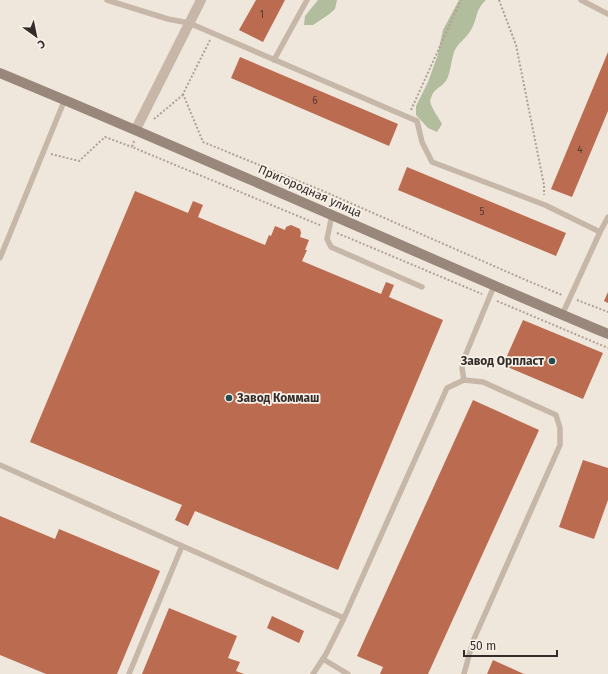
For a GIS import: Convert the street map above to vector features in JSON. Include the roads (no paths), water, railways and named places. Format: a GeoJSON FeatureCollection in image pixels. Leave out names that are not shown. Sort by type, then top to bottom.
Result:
{"type":"FeatureCollection","features":[{"type":"Feature","properties":{"kind":"main road","name":"Пригородная улица"},"geometry":{"type":"LineString","coordinates":[[0,73],[136,129],[494,286],[608,334]]}},
{"type":"Feature","properties":{"kind":"street"},"geometry":{"type":"LineString","coordinates":[[136,129],[201,0]]}},
{"type":"Feature","properties":{"kind":"lane"},"geometry":{"type":"LineString","coordinates":[[107,0],[168,19],[189,23],[417,121],[422,142],[432,162],[545,205],[600,232]]}},
{"type":"Feature","properties":{"kind":"lane"},"geometry":{"type":"LineString","coordinates":[[274,60],[307,0]]}},
{"type":"Feature","properties":{"kind":"lane"},"geometry":{"type":"LineString","coordinates":[[581,0],[608,14]]}},
{"type":"Feature","properties":{"kind":"lane"},"geometry":{"type":"LineString","coordinates":[[0,258],[65,99]]}},
{"type":"Feature","properties":{"kind":"lane"},"geometry":{"type":"LineString","coordinates":[[332,215],[327,239],[331,247],[422,287]]}},
{"type":"Feature","properties":{"kind":"lane"},"geometry":{"type":"LineString","coordinates":[[562,315],[608,217]]}},
{"type":"Feature","properties":{"kind":"lane"},"geometry":{"type":"LineString","coordinates":[[464,380],[462,368],[463,360],[494,286]]}},
{"type":"Feature","properties":{"kind":"lane"},"geometry":{"type":"LineString","coordinates":[[313,674],[323,659],[344,618],[447,388],[464,380],[483,382],[556,416],[560,428],[560,445],[473,641],[464,674]]}},
{"type":"Feature","properties":{"kind":"lane"},"geometry":{"type":"LineString","coordinates":[[0,465],[344,618]]}},
{"type":"Feature","properties":{"kind":"lane"},"geometry":{"type":"LineString","coordinates":[[128,674],[182,546]]}},
{"type":"Feature","properties":{"kind":"lane"},"geometry":{"type":"LineString","coordinates":[[323,659],[348,674]]}},
{"type":"Feature","properties":{"kind":"place","name":"Завод Орпласт"},"geometry":{"type":"Point","coordinates":[552,361]}},
{"type":"Feature","properties":{"kind":"place","name":"Завод Коммаш"},"geometry":{"type":"Point","coordinates":[229,398]}}]}
